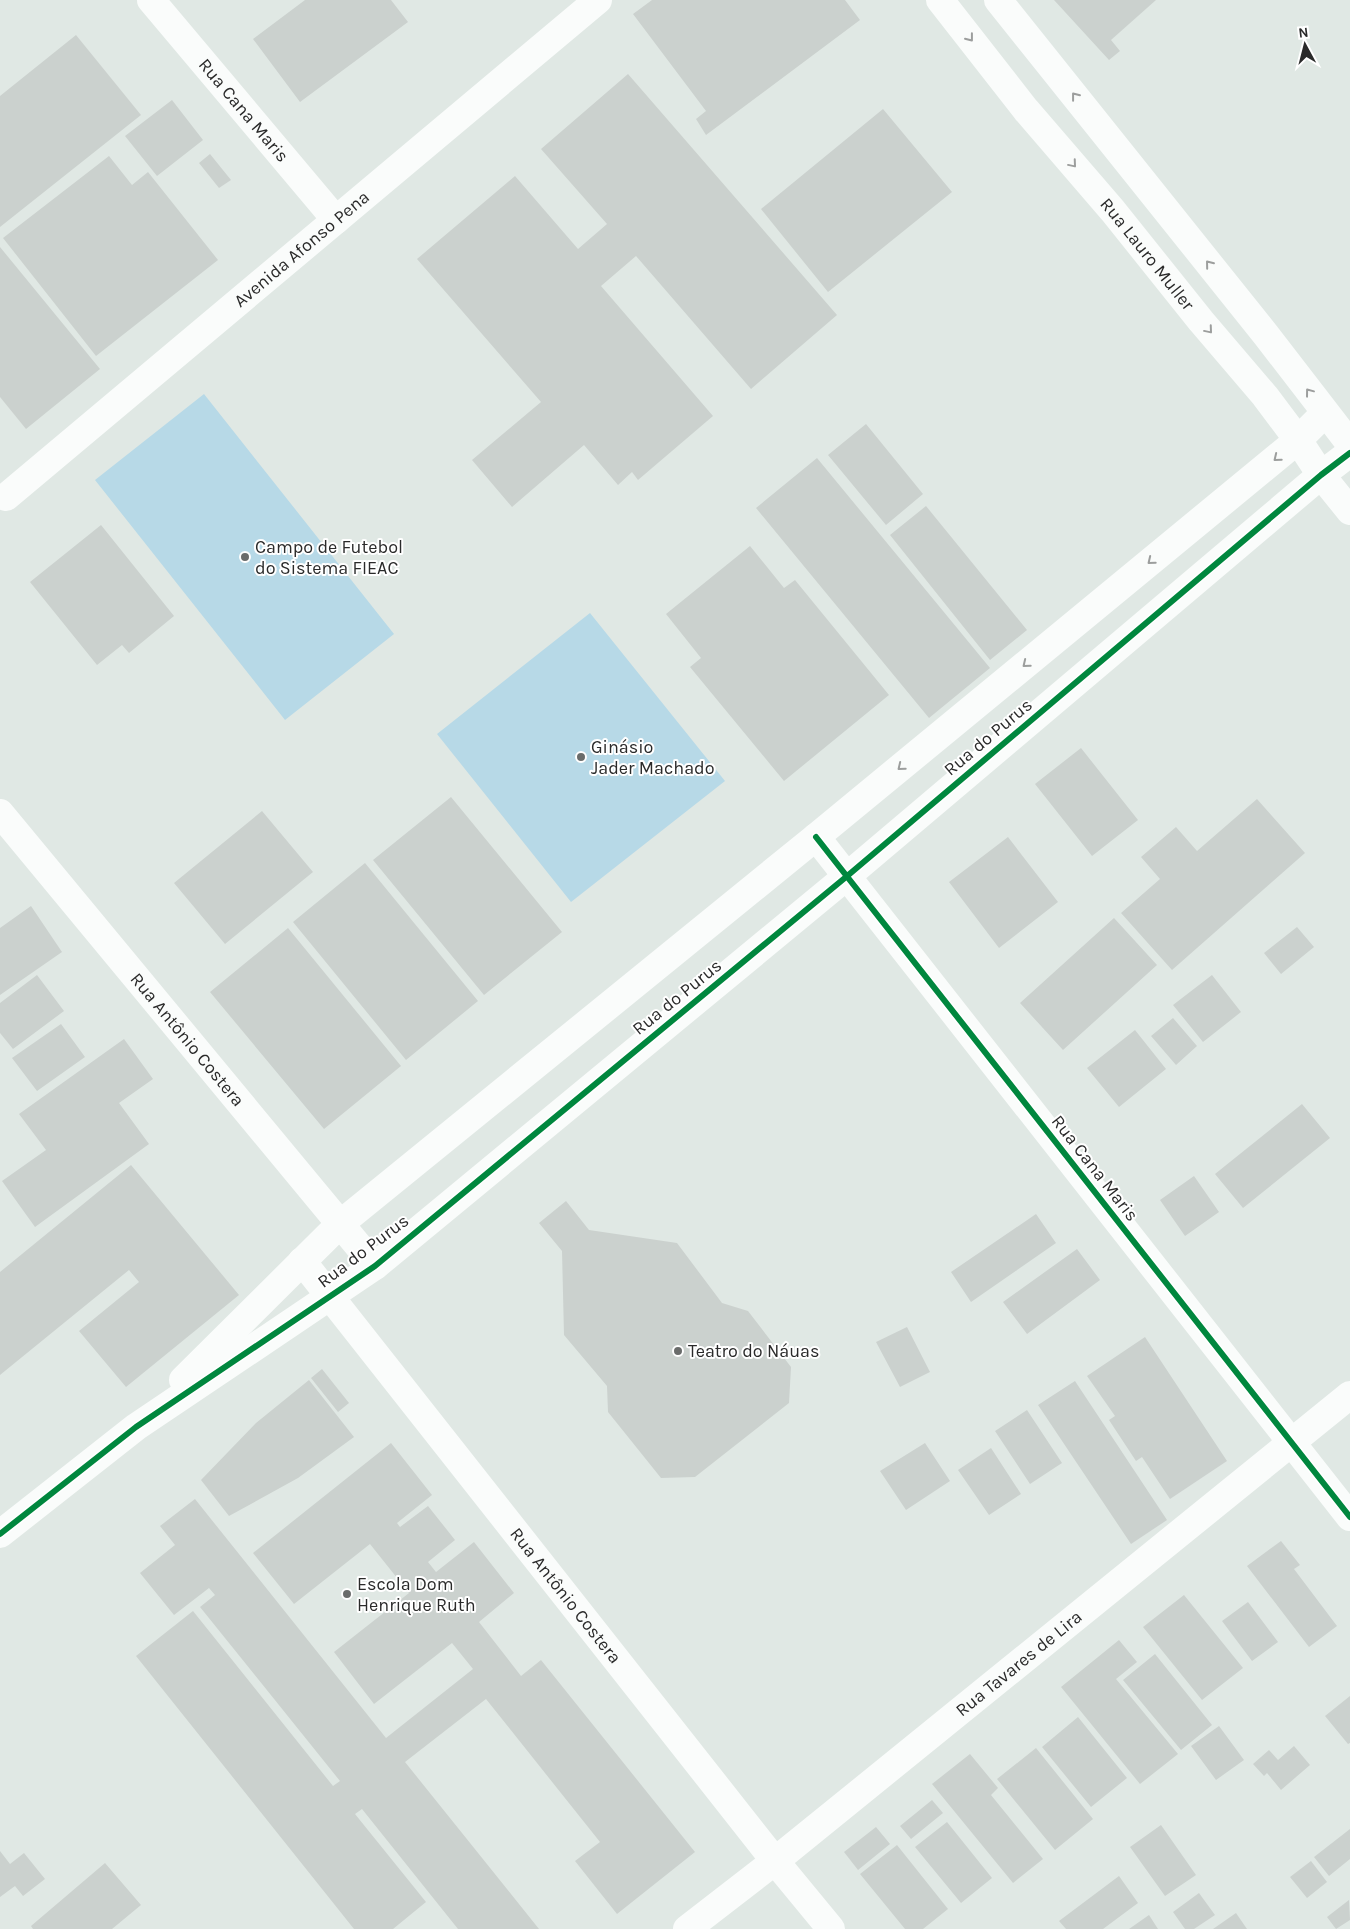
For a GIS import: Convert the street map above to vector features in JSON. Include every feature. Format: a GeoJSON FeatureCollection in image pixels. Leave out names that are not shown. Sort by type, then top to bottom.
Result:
{"type":"FeatureCollection","features":[{"type":"Feature","properties":{"kind":"street","name":"Rua Cana Maris"},"geometry":{"type":"LineString","coordinates":[[151,0],[336,220]]}},
{"type":"Feature","properties":{"kind":"street","name":"Avenida Afonso Pena"},"geometry":{"type":"LineString","coordinates":[[6,496],[598,0]]}},
{"type":"Feature","properties":{"kind":"street","name":"Rua Lauro Muller"},"geometry":{"type":"LineString","coordinates":[[940,0],[1026,110],[1265,396],[1298,440],[1320,475],[1350,511]]}},
{"type":"Feature","properties":{"kind":"street"},"geometry":{"type":"LineString","coordinates":[[998,0],[1266,335],[1350,444]]}},
{"type":"Feature","properties":{"kind":"street","name":"Rua do Purus"},"geometry":{"type":"LineString","coordinates":[[136,1427],[340,1224],[816,837],[1298,440],[1325,413]]}},
{"type":"Feature","properties":{"kind":"street","name":"Rua do Purus"},"geometry":{"type":"LineString","coordinates":[[0,1534],[136,1427],[375,1266],[846,877],[1320,475],[1350,453]]}},
{"type":"Feature","properties":{"kind":"street","name":"Rua Antônio Costera"},"geometry":{"type":"LineString","coordinates":[[0,813],[375,1266]]}},
{"type":"Feature","properties":{"kind":"street","name":"Rua Cana Maris"},"geometry":{"type":"LineString","coordinates":[[816,837],[1350,1517]]}},
{"type":"Feature","properties":{"kind":"street","name":"Rua Antônio Costera"},"geometry":{"type":"LineString","coordinates":[[302,1261],[775,1861],[831,1929]]}},
{"type":"Feature","properties":{"kind":"street","name":"Rua Tavares de Lira"},"geometry":{"type":"LineString","coordinates":[[687,1929],[775,1861],[1350,1395]]}},
{"type":"Feature","properties":{"kind":"shaded area","name":"Campo de Futebol do Sistema FIEAC"},"geometry":{"type":"Polygon","coordinates":[[[204,394],[394,634],[285,720],[95,480],[204,394]]]}},
{"type":"Feature","properties":{"kind":"shaded area","name":"Ginásio Jader Machado"},"geometry":{"type":"Polygon","coordinates":[[[590,613],[725,781],[571,902],[437,734],[590,613]]]}},
{"type":"Feature","properties":{"kind":"building"},"geometry":{"type":"Polygon","coordinates":[[[305,0],[391,0],[408,22],[300,102],[253,39],[305,0]]]}},
{"type":"Feature","properties":{"kind":"building"},"geometry":{"type":"Polygon","coordinates":[[[652,0],[845,0],[860,20],[706,135],[696,119],[706,111],[633,14],[652,0]]]}},
{"type":"Feature","properties":{"kind":"building"},"geometry":{"type":"Polygon","coordinates":[[[1054,0],[1156,0],[1111,40],[1120,51],[1109,60],[1054,0]]]}},
{"type":"Feature","properties":{"kind":"building"},"geometry":{"type":"Polygon","coordinates":[[[76,35],[141,115],[0,227],[0,96],[76,35]]]}},
{"type":"Feature","properties":{"kind":"building"},"geometry":{"type":"Polygon","coordinates":[[[628,74],[837,315],[751,389],[636,256],[601,286],[713,416],[638,480],[632,472],[618,485],[584,445],[512,507],[472,460],[541,402],[417,259],[515,176],[578,249],[607,224],[541,149],[628,74]]]}},
{"type":"Feature","properties":{"kind":"building"},"geometry":{"type":"Polygon","coordinates":[[[172,100],[203,140],[157,176],[125,136],[172,100]]]}},
{"type":"Feature","properties":{"kind":"building"},"geometry":{"type":"Polygon","coordinates":[[[883,109],[952,192],[828,292],[761,209],[883,109]]]}},
{"type":"Feature","properties":{"kind":"building"},"geometry":{"type":"Polygon","coordinates":[[[210,154],[231,180],[219,188],[199,163],[210,154]]]}},
{"type":"Feature","properties":{"kind":"building"},"geometry":{"type":"Polygon","coordinates":[[[109,156],[132,185],[148,172],[218,260],[96,356],[3,238],[109,156]]]}},
{"type":"Feature","properties":{"kind":"building"},"geometry":{"type":"Polygon","coordinates":[[[0,247],[100,369],[26,429],[0,397],[0,247]]]}},
{"type":"Feature","properties":{"kind":"building"},"geometry":{"type":"Polygon","coordinates":[[[866,424],[923,494],[886,525],[828,455],[866,424]]]}},
{"type":"Feature","properties":{"kind":"building"},"geometry":{"type":"Polygon","coordinates":[[[817,458],[990,668],[929,718],[756,508],[817,458]]]}},
{"type":"Feature","properties":{"kind":"building"},"geometry":{"type":"Polygon","coordinates":[[[926,506],[1027,630],[990,660],[890,535],[926,506]]]}},
{"type":"Feature","properties":{"kind":"building"},"geometry":{"type":"Polygon","coordinates":[[[101,525],[174,616],[129,653],[122,645],[97,665],[30,582],[101,525]]]}},
{"type":"Feature","properties":{"kind":"building"},"geometry":{"type":"Polygon","coordinates":[[[750,546],[784,588],[795,580],[889,695],[784,781],[690,667],[701,658],[666,614],[750,546]]]}},
{"type":"Feature","properties":{"kind":"building"},"geometry":{"type":"Polygon","coordinates":[[[1081,748],[1138,820],[1092,856],[1035,784],[1081,748]]]}},
{"type":"Feature","properties":{"kind":"building"},"geometry":{"type":"Polygon","coordinates":[[[451,797],[562,932],[484,995],[373,860],[451,797]]]}},
{"type":"Feature","properties":{"kind":"building"},"geometry":{"type":"Polygon","coordinates":[[[1257,799],[1305,853],[1172,970],[1121,913],[1160,879],[1141,857],[1176,827],[1197,851],[1257,799]]]}},
{"type":"Feature","properties":{"kind":"building"},"geometry":{"type":"Polygon","coordinates":[[[262,811],[313,872],[225,944],[174,883],[262,811]]]}},
{"type":"Feature","properties":{"kind":"building"},"geometry":{"type":"Polygon","coordinates":[[[1008,837],[1058,902],[999,948],[949,882],[1008,837]]]}},
{"type":"Feature","properties":{"kind":"building"},"geometry":{"type":"Polygon","coordinates":[[[365,863],[478,1001],[406,1060],[293,922],[365,863]]]}},
{"type":"Feature","properties":{"kind":"building"},"geometry":{"type":"Polygon","coordinates":[[[31,906],[62,952],[0,995],[0,928],[31,906]]]}},
{"type":"Feature","properties":{"kind":"building"},"geometry":{"type":"Polygon","coordinates":[[[1114,918],[1157,965],[1063,1050],[1020,1003],[1114,918]]]}},
{"type":"Feature","properties":{"kind":"building"},"geometry":{"type":"Polygon","coordinates":[[[1297,927],[1314,947],[1281,974],[1264,953],[1297,927]]]}},
{"type":"Feature","properties":{"kind":"building"},"geometry":{"type":"Polygon","coordinates":[[[288,928],[401,1066],[324,1129],[210,992],[288,928]]]}},
{"type":"Feature","properties":{"kind":"building"},"geometry":{"type":"Polygon","coordinates":[[[37,975],[64,1011],[13,1049],[0,1033],[0,1003],[37,975]]]}},
{"type":"Feature","properties":{"kind":"building"},"geometry":{"type":"Polygon","coordinates":[[[1212,975],[1241,1012],[1203,1042],[1173,1005],[1212,975]]]}},
{"type":"Feature","properties":{"kind":"building"},"geometry":{"type":"Polygon","coordinates":[[[1173,1018],[1197,1046],[1176,1065],[1151,1036],[1173,1018]]]}},
{"type":"Feature","properties":{"kind":"building"},"geometry":{"type":"Polygon","coordinates":[[[61,1024],[85,1057],[37,1091],[12,1058],[61,1024]]]}},
{"type":"Feature","properties":{"kind":"building"},"geometry":{"type":"Polygon","coordinates":[[[1135,1030],[1166,1069],[1119,1107],[1087,1068],[1135,1030]]]}},
{"type":"Feature","properties":{"kind":"building"},"geometry":{"type":"Polygon","coordinates":[[[124,1039],[153,1079],[119,1103],[149,1144],[35,1227],[2,1181],[46,1150],[19,1114],[124,1039]]]}},
{"type":"Feature","properties":{"kind":"building"},"geometry":{"type":"Polygon","coordinates":[[[1302,1104],[1330,1138],[1243,1208],[1215,1174],[1302,1104]]]}},
{"type":"Feature","properties":{"kind":"building"},"geometry":{"type":"Polygon","coordinates":[[[131,1165],[239,1295],[126,1387],[79,1331],[139,1282],[129,1270],[0,1375],[0,1272],[131,1165]]]}},
{"type":"Feature","properties":{"kind":"building"},"geometry":{"type":"Polygon","coordinates":[[[1194,1176],[1219,1212],[1185,1236],[1160,1200],[1194,1176]]]}},
{"type":"Feature","properties":{"kind":"building","name":"Teatro do Náuas"},"geometry":{"type":"Polygon","coordinates":[[[566,1201],[589,1230],[677,1243],[722,1303],[748,1311],[791,1367],[789,1403],[695,1477],[661,1478],[608,1412],[607,1386],[564,1335],[562,1251],[539,1223],[566,1201]]]}},
{"type":"Feature","properties":{"kind":"building"},"geometry":{"type":"Polygon","coordinates":[[[1036,1214],[1056,1243],[971,1302],[951,1272],[1036,1214]]]}},
{"type":"Feature","properties":{"kind":"building"},"geometry":{"type":"Polygon","coordinates":[[[1077,1249],[1100,1280],[1027,1334],[1003,1302],[1077,1249]]]}},
{"type":"Feature","properties":{"kind":"building"},"geometry":{"type":"Polygon","coordinates":[[[907,1327],[930,1372],[900,1387],[876,1342],[907,1327]]]}},
{"type":"Feature","properties":{"kind":"building"},"geometry":{"type":"Polygon","coordinates":[[[1145,1337],[1227,1461],[1170,1499],[1142,1457],[1136,1461],[1109,1420],[1115,1416],[1087,1376],[1145,1337]]]}},
{"type":"Feature","properties":{"kind":"building"},"geometry":{"type":"Polygon","coordinates":[[[322,1369],[349,1403],[338,1412],[311,1378],[322,1369]]]}},
{"type":"Feature","properties":{"kind":"building"},"geometry":{"type":"Polygon","coordinates":[[[309,1380],[354,1437],[298,1478],[229,1516],[201,1480],[256,1423],[309,1380]]]}},
{"type":"Feature","properties":{"kind":"building"},"geometry":{"type":"Polygon","coordinates":[[[1075,1381],[1167,1520],[1131,1544],[1038,1405],[1075,1381]]]}},
{"type":"Feature","properties":{"kind":"building"},"geometry":{"type":"Polygon","coordinates":[[[1027,1410],[1062,1463],[1030,1484],[995,1431],[1027,1410]]]}},
{"type":"Feature","properties":{"kind":"building"},"geometry":{"type":"Polygon","coordinates":[[[391,1443],[432,1495],[397,1523],[400,1527],[428,1506],[455,1540],[428,1562],[436,1572],[474,1542],[514,1593],[479,1622],[521,1676],[541,1660],[695,1852],[617,1914],[575,1861],[600,1842],[486,1699],[405,1762],[539,1929],[458,1929],[362,1809],[355,1814],[426,1902],[393,1929],[354,1929],[136,1656],[193,1611],[333,1786],[340,1781],[200,1607],[215,1595],[209,1588],[174,1615],[140,1573],[175,1545],[160,1526],[195,1499],[386,1738],[473,1669],[452,1643],[374,1704],[334,1652],[409,1593],[370,1544],[294,1604],[253,1553],[391,1443]]]}},
{"type":"Feature","properties":{"kind":"building"},"geometry":{"type":"Polygon","coordinates":[[[925,1443],[950,1481],[906,1510],[880,1471],[925,1443]]]}},
{"type":"Feature","properties":{"kind":"building"},"geometry":{"type":"Polygon","coordinates":[[[991,1448],[1021,1494],[989,1515],[958,1470],[991,1448]]]}},
{"type":"Feature","properties":{"kind":"building"},"geometry":{"type":"Polygon","coordinates":[[[1281,1541],[1300,1565],[1294,1569],[1337,1626],[1309,1647],[1247,1566],[1281,1541]]]}},
{"type":"Feature","properties":{"kind":"building"},"geometry":{"type":"Polygon","coordinates":[[[1184,1595],[1243,1668],[1202,1700],[1143,1627],[1184,1595]]]}},
{"type":"Feature","properties":{"kind":"building"},"geometry":{"type":"Polygon","coordinates":[[[1248,1602],[1278,1642],[1252,1661],[1222,1621],[1248,1602]]]}},
{"type":"Feature","properties":{"kind":"building"},"geometry":{"type":"Polygon","coordinates":[[[1119,1640],[1137,1662],[1116,1679],[1178,1754],[1140,1784],[1061,1687],[1119,1640]]]}},
{"type":"Feature","properties":{"kind":"building"},"geometry":{"type":"Polygon","coordinates":[[[1155,1654],[1212,1725],[1181,1750],[1123,1680],[1155,1654]]]}},
{"type":"Feature","properties":{"kind":"building"},"geometry":{"type":"Polygon","coordinates":[[[1350,1696],[1350,1743],[1348,1744],[1325,1716],[1350,1696]]]}},
{"type":"Feature","properties":{"kind":"building"},"geometry":{"type":"Polygon","coordinates":[[[1078,1717],[1127,1778],[1091,1807],[1042,1747],[1078,1717]]]}},
{"type":"Feature","properties":{"kind":"building"},"geometry":{"type":"Polygon","coordinates":[[[1219,1726],[1244,1760],[1216,1780],[1191,1746],[1219,1726]]]}},
{"type":"Feature","properties":{"kind":"building"},"geometry":{"type":"Polygon","coordinates":[[[1294,1746],[1310,1765],[1281,1790],[1267,1773],[1264,1776],[1253,1764],[1269,1750],[1278,1760],[1294,1746]]]}},
{"type":"Feature","properties":{"kind":"building"},"geometry":{"type":"Polygon","coordinates":[[[1036,1748],[1093,1819],[1055,1850],[997,1779],[1036,1748]]]}},
{"type":"Feature","properties":{"kind":"building"},"geometry":{"type":"Polygon","coordinates":[[[970,1754],[998,1788],[991,1795],[1043,1859],[1013,1883],[932,1784],[970,1754]]]}},
{"type":"Feature","properties":{"kind":"building"},"geometry":{"type":"Polygon","coordinates":[[[932,1800],[943,1813],[911,1839],[900,1826],[932,1800]]]}},
{"type":"Feature","properties":{"kind":"building"},"geometry":{"type":"Polygon","coordinates":[[[947,1822],[992,1878],[961,1903],[915,1847],[947,1822]]]}},
{"type":"Feature","properties":{"kind":"building"},"geometry":{"type":"Polygon","coordinates":[[[1161,1825],[1196,1875],[1165,1896],[1130,1847],[1161,1825]]]}},
{"type":"Feature","properties":{"kind":"building"},"geometry":{"type":"Polygon","coordinates":[[[876,1827],[890,1844],[858,1870],[844,1852],[876,1827]]]}},
{"type":"Feature","properties":{"kind":"building"},"geometry":{"type":"Polygon","coordinates":[[[1350,1829],[1350,1859],[1329,1876],[1314,1857],[1350,1829]]]}},
{"type":"Feature","properties":{"kind":"building"},"geometry":{"type":"Polygon","coordinates":[[[897,1845],[948,1909],[923,1929],[905,1929],[860,1874],[897,1845]]]}},
{"type":"Feature","properties":{"kind":"building"},"geometry":{"type":"Polygon","coordinates":[[[0,1851],[10,1864],[24,1853],[45,1879],[23,1896],[15,1886],[0,1897],[0,1851]]]}},
{"type":"Feature","properties":{"kind":"building"},"geometry":{"type":"Polygon","coordinates":[[[1311,1861],[1327,1882],[1307,1898],[1290,1877],[1311,1861]]]}},
{"type":"Feature","properties":{"kind":"building"},"geometry":{"type":"Polygon","coordinates":[[[105,1863],[141,1905],[112,1929],[33,1929],[31,1926],[105,1863]]]}},
{"type":"Feature","properties":{"kind":"building"},"geometry":{"type":"Polygon","coordinates":[[[1119,1876],[1138,1903],[1103,1929],[1066,1929],[1059,1921],[1119,1876]]]}},
{"type":"Feature","properties":{"kind":"building"},"geometry":{"type":"Polygon","coordinates":[[[1199,1893],[1215,1915],[1194,1929],[1185,1929],[1173,1912],[1199,1893]]]}},
{"type":"Feature","properties":{"kind":"building"},"geometry":{"type":"Polygon","coordinates":[[[1349,1900],[1350,1920],[1336,1929],[1327,1917],[1349,1900]]]}},
{"type":"Feature","properties":{"kind":"building"},"geometry":{"type":"Polygon","coordinates":[[[1236,1913],[1247,1929],[1213,1929],[1236,1913]]]}},
{"type":"Feature","properties":{"kind":"building"},"geometry":{"type":"Polygon","coordinates":[[[1149,1915],[1158,1929],[1129,1929],[1149,1915]]]}},
{"type":"Feature","properties":{"kind":"cycle path"},"geometry":{"type":"LineString","coordinates":[[0,1534],[136,1427],[375,1266],[846,877],[1321,475],[1350,453]]}},
{"type":"Feature","properties":{"kind":"cycle path"},"geometry":{"type":"LineString","coordinates":[[816,837],[1350,1517]]}},
{"type":"Feature","properties":{"kind":"place","name":"Campo de Futebol do Sistema FIEAC"},"geometry":{"type":"Point","coordinates":[245,557]}},
{"type":"Feature","properties":{"kind":"place","name":"Ginásio Jader Machado"},"geometry":{"type":"Point","coordinates":[581,757]}},
{"type":"Feature","properties":{"kind":"place","name":"Teatro do Náuas"},"geometry":{"type":"Point","coordinates":[678,1351]}},
{"type":"Feature","properties":{"kind":"place","name":"Escola Dom Henrique Ruth"},"geometry":{"type":"Point","coordinates":[347,1594]}}]}
